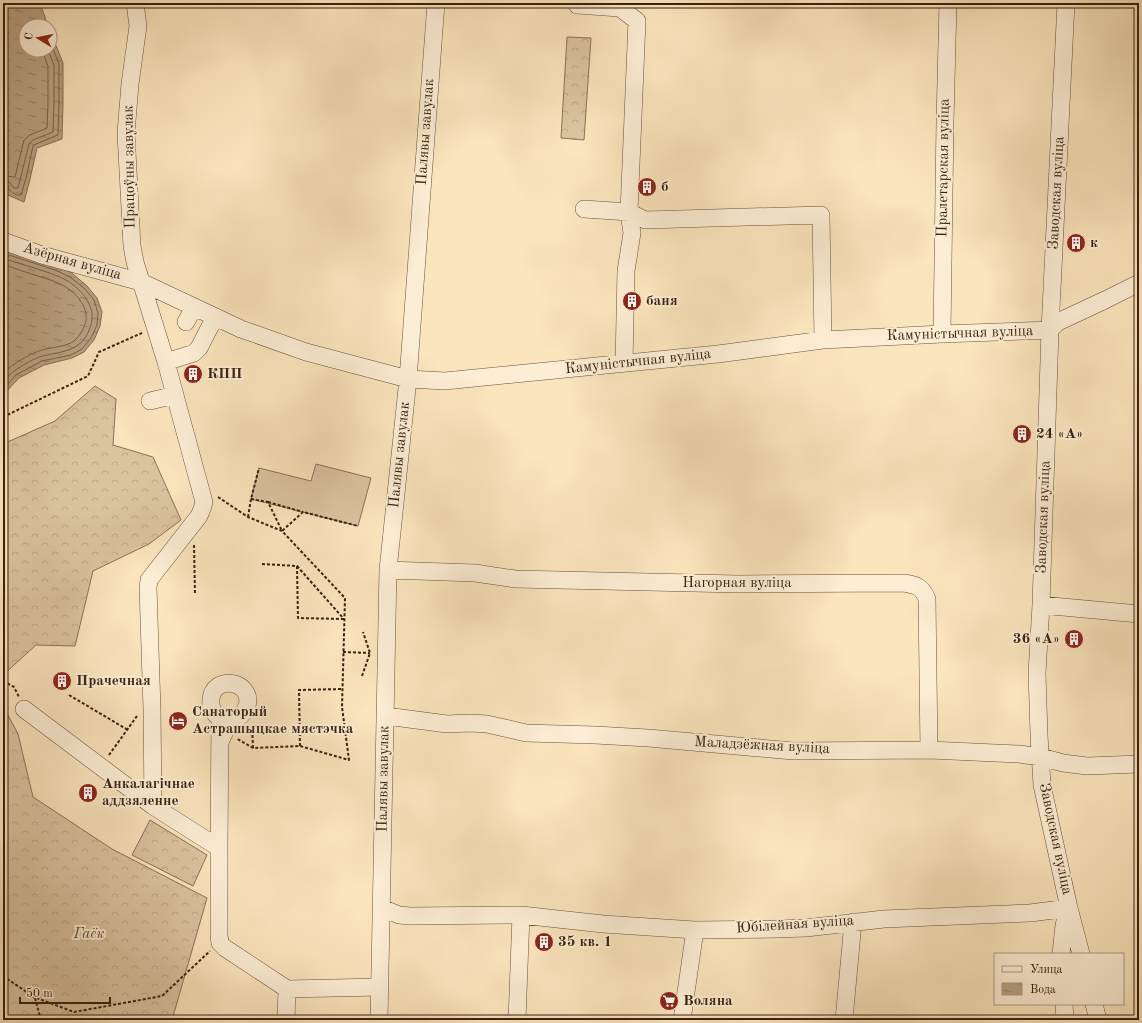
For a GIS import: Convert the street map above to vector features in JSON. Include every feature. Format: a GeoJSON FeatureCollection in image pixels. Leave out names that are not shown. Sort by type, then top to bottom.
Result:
{"type":"FeatureCollection","features":[{"type":"Feature","properties":{"kind":"street","name":"Працоўны завулак"},"geometry":{"type":"LineString","coordinates":[[135,3],[138,26],[130,84],[126,133],[132,246],[135,262],[156,326],[204,502],[199,516],[149,580],[153,806]]}},
{"type":"Feature","properties":{"kind":"street","name":"Палявы завулак"},"geometry":{"type":"LineString","coordinates":[[382,908],[388,570],[408,379],[436,3]]}},
{"type":"Feature","properties":{"kind":"street","name":"Пралетарская вуліца"},"geometry":{"type":"LineString","coordinates":[[942,334],[948,3]]}},
{"type":"Feature","properties":{"kind":"street","name":"Заводская вуліца"},"geometry":{"type":"LineString","coordinates":[[1066,3],[1050,330],[1041,605],[1037,673],[1042,785],[1069,908],[1081,953]]}},
{"type":"Feature","properties":{"kind":"street"},"geometry":{"type":"LineString","coordinates":[[577,5],[620,8],[637,22],[629,212],[632,233],[626,271],[624,363]]}},
{"type":"Feature","properties":{"kind":"street"},"geometry":{"type":"LineString","coordinates":[[584,209],[629,212],[646,220],[821,215],[823,340]]}},
{"type":"Feature","properties":{"kind":"street","name":"Азёрная вуліца"},"geometry":{"type":"LineString","coordinates":[[3,241],[42,254],[142,282]]}},
{"type":"Feature","properties":{"kind":"street","name":"Камуністычная вуліца"},"geometry":{"type":"LineString","coordinates":[[142,282],[190,315],[215,317],[241,329],[306,352],[408,379],[445,381],[718,354],[823,340],[1050,330],[1058,322],[1139,283]]}},
{"type":"Feature","properties":{"kind":"street"},"geometry":{"type":"LineString","coordinates":[[166,362],[194,353],[200,348],[215,317]]}},
{"type":"Feature","properties":{"kind":"street"},"geometry":{"type":"LineString","coordinates":[[150,401],[175,395]]}},
{"type":"Feature","properties":{"kind":"street","name":"Нагорная вуліца"},"geometry":{"type":"LineString","coordinates":[[388,570],[475,573],[515,579],[738,584],[914,584],[923,591],[927,599],[929,750]]}},
{"type":"Feature","properties":{"kind":"street"},"geometry":{"type":"LineString","coordinates":[[1041,605],[1139,614]]}},
{"type":"Feature","properties":{"kind":"street"},"geometry":{"type":"LineString","coordinates":[[24,709],[153,806],[219,848]]}},
{"type":"Feature","properties":{"kind":"street","name":"Маладзёжная вуліца"},"geometry":{"type":"LineString","coordinates":[[386,716],[447,724],[487,724],[526,733],[648,738],[793,751],[929,750],[1019,754],[1041,757],[1063,763],[1087,766],[1139,764]]}},
{"type":"Feature","properties":{"kind":"street"},"geometry":{"type":"LineString","coordinates":[[223,737],[219,848],[220,943],[225,948],[287,989],[380,987]]}},
{"type":"Feature","properties":{"kind":"street"},"geometry":{"type":"LineString","coordinates":[[379,1020],[382,908]]}},
{"type":"Feature","properties":{"kind":"street","name":"Юбілейная вуліца"},"geometry":{"type":"LineString","coordinates":[[382,908],[399,915],[410,916],[521,915],[603,924],[695,930],[806,928],[884,919],[1030,913],[1069,908]]}},
{"type":"Feature","properties":{"kind":"street"},"geometry":{"type":"LineString","coordinates":[[1061,953],[1064,925],[1069,908]]}},
{"type":"Feature","properties":{"kind":"street"},"geometry":{"type":"LineString","coordinates":[[517,1020],[521,915]]}},
{"type":"Feature","properties":{"kind":"street"},"geometry":{"type":"LineString","coordinates":[[844,1020],[852,922]]}},
{"type":"Feature","properties":{"kind":"street"},"geometry":{"type":"LineString","coordinates":[[682,1020],[695,930]]}},
{"type":"Feature","properties":{"kind":"street"},"geometry":{"type":"LineString","coordinates":[[286,1020],[287,989]]}},
{"type":"Feature","properties":{"kind":"street"},"geometry":{"type":"LineString","coordinates":[[1064,1005],[1065,1020]]}},
{"type":"Feature","properties":{"kind":"street"},"geometry":{"type":"LineString","coordinates":[[1094,1005],[1098,1020]]}},
{"type":"Feature","properties":{"kind":"path"},"geometry":{"type":"LineString","coordinates":[[3,417],[88,376],[99,352],[156,326]]}},
{"type":"Feature","properties":{"kind":"path"},"geometry":{"type":"LineString","coordinates":[[248,517],[259,468]]}},
{"type":"Feature","properties":{"kind":"path"},"geometry":{"type":"LineString","coordinates":[[217,496],[248,517],[282,531]]}},
{"type":"Feature","properties":{"kind":"path"},"geometry":{"type":"LineString","coordinates":[[251,499],[268,502],[358,526]]}},
{"type":"Feature","properties":{"kind":"path"},"geometry":{"type":"LineString","coordinates":[[223,737],[252,748],[300,746],[349,760],[342,707],[345,598],[282,531],[268,502]]}},
{"type":"Feature","properties":{"kind":"path"},"geometry":{"type":"LineString","coordinates":[[282,531],[303,512]]}},
{"type":"Feature","properties":{"kind":"path"},"geometry":{"type":"LineString","coordinates":[[194,543],[195,595]]}},
{"type":"Feature","properties":{"kind":"path"},"geometry":{"type":"LineString","coordinates":[[262,564],[297,566],[344,618]]}},
{"type":"Feature","properties":{"kind":"path"},"geometry":{"type":"LineString","coordinates":[[297,566],[298,618],[344,618]]}},
{"type":"Feature","properties":{"kind":"path"},"geometry":{"type":"LineString","coordinates":[[362,676],[370,653],[363,632]]}},
{"type":"Feature","properties":{"kind":"path"},"geometry":{"type":"LineString","coordinates":[[343,652],[370,653]]}},
{"type":"Feature","properties":{"kind":"path"},"geometry":{"type":"LineString","coordinates":[[3,682],[14,687],[24,709]]}},
{"type":"Feature","properties":{"kind":"path"},"geometry":{"type":"LineString","coordinates":[[300,746],[299,690],[342,689]]}},
{"type":"Feature","properties":{"kind":"path"},"geometry":{"type":"LineString","coordinates":[[69,695],[128,730]]}},
{"type":"Feature","properties":{"kind":"path"},"geometry":{"type":"LineString","coordinates":[[101,767],[140,713],[152,709]]}},
{"type":"Feature","properties":{"kind":"path"},"geometry":{"type":"LineString","coordinates":[[3,976],[34,997],[74,1012],[162,996],[220,943]]}},
{"type":"Feature","properties":{"kind":"path"},"geometry":{"type":"LineString","coordinates":[[34,997],[41,1020]]}},
{"type":"Feature","properties":{"kind":"green space"},"geometry":{"type":"Polygon","coordinates":[[[567,37],[591,38],[584,140],[561,138],[567,37]]]}},
{"type":"Feature","properties":{"kind":"green space"},"geometry":{"type":"Polygon","coordinates":[[[95,386],[116,399],[113,445],[153,457],[181,520],[149,544],[93,571],[75,646],[36,645],[3,675],[3,444],[55,421],[95,386]]]}},
{"type":"Feature","properties":{"kind":"green space"},"geometry":{"type":"Polygon","coordinates":[[[316,464],[371,478],[358,526],[251,499],[259,468],[311,481],[316,464]]]}},
{"type":"Feature","properties":{"kind":"green space","name":"Гаёк"},"geometry":{"type":"Polygon","coordinates":[[[3,706],[18,734],[33,797],[112,849],[207,898],[172,1020],[3,1020],[3,706]]]}},
{"type":"Feature","properties":{"kind":"green space"},"geometry":{"type":"Polygon","coordinates":[[[150,820],[207,855],[193,886],[132,855],[150,820]]]}},
{"type":"Feature","properties":{"kind":"water"},"geometry":{"type":"Polygon","coordinates":[[[3,3],[40,3],[45,18],[18,18],[18,58],[58,58],[58,51],[63,63],[62,139],[37,148],[24,202],[8,195],[3,187],[3,3]]]}},
{"type":"Feature","properties":{"kind":"water"},"geometry":{"type":"Polygon","coordinates":[[[3,249],[56,266],[72,273],[87,286],[97,298],[102,312],[100,326],[94,340],[84,352],[72,358],[44,365],[19,378],[3,395],[3,249]]]}},
{"type":"Feature","properties":{"kind":"place","name":"б"},"geometry":{"type":"Point","coordinates":[647,187]}},
{"type":"Feature","properties":{"kind":"place","name":"к"},"geometry":{"type":"Point","coordinates":[1076,243]}},
{"type":"Feature","properties":{"kind":"place","name":"баня"},"geometry":{"type":"Point","coordinates":[632,301]}},
{"type":"Feature","properties":{"kind":"place","name":"КПП"},"geometry":{"type":"Point","coordinates":[193,374]}},
{"type":"Feature","properties":{"kind":"place","name":"24 «А»"},"geometry":{"type":"Point","coordinates":[1022,434]}},
{"type":"Feature","properties":{"kind":"place","name":"36 «А»"},"geometry":{"type":"Point","coordinates":[1074,639]}},
{"type":"Feature","properties":{"kind":"place","name":"Прачечная"},"geometry":{"type":"Point","coordinates":[62,681]}},
{"type":"Feature","properties":{"kind":"place","name":"Санаторый Астрашыцкае мястэчка"},"geometry":{"type":"Point","coordinates":[178,721]}},
{"type":"Feature","properties":{"kind":"place","name":"Анкалагічнае аддзяленне"},"geometry":{"type":"Point","coordinates":[88,793]}},
{"type":"Feature","properties":{"kind":"place","name":"35 кв. 1"},"geometry":{"type":"Point","coordinates":[544,942]}},
{"type":"Feature","properties":{"kind":"place","name":"Воляна"},"geometry":{"type":"Point","coordinates":[669,1001]}}]}
